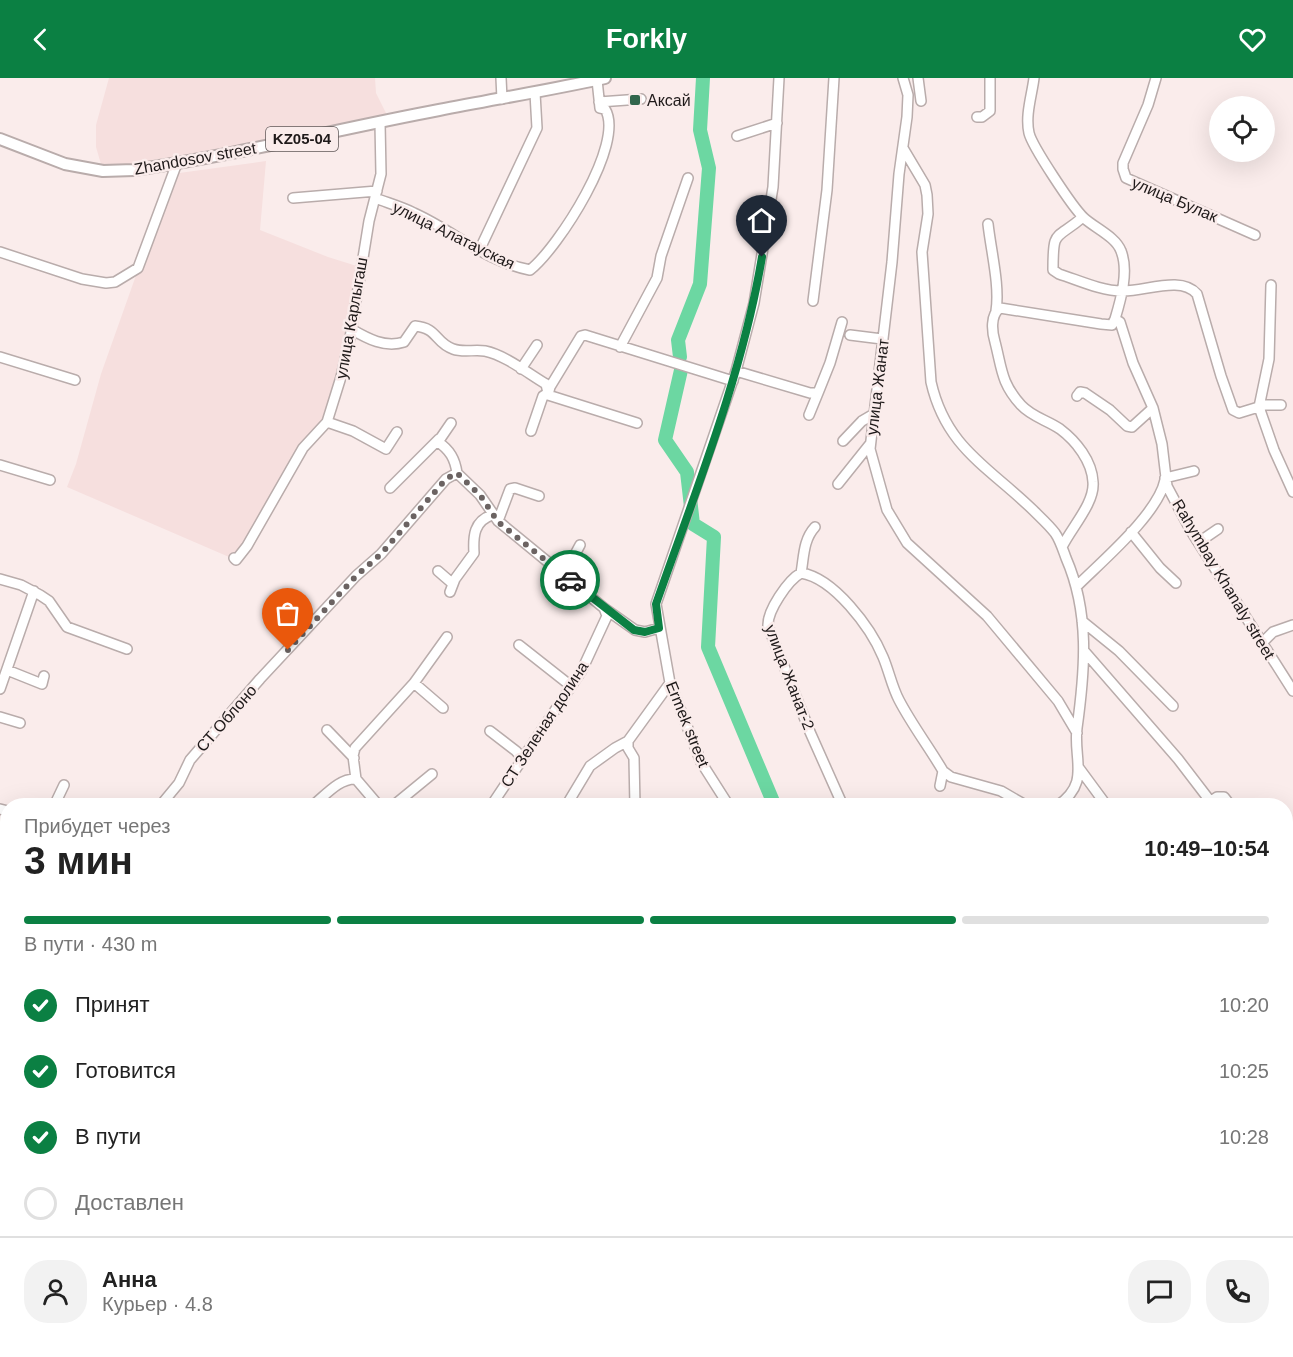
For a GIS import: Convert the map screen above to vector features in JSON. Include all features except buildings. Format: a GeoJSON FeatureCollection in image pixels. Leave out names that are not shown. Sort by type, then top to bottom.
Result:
{"type":"FeatureCollection","features":[{"type":"Feature","properties":{"kind":"main road","name":"Zhandosov street"},"geometry":{"type":"LineString","coordinates":[[0,139],[45,158],[86,169],[134,170],[601,79]]}},
{"type":"Feature","properties":{"kind":"street"},"geometry":{"type":"LineString","coordinates":[[501,78],[502,99]]}},
{"type":"Feature","properties":{"kind":"street","name":"Ermek street"},"geometry":{"type":"LineString","coordinates":[[724,798],[701,762],[670,683],[656,604],[734,376],[756,292],[773,187],[779,78]]}},
{"type":"Feature","properties":{"kind":"street"},"geometry":{"type":"LineString","coordinates":[[813,301],[827,190],[834,78]]}},
{"type":"Feature","properties":{"kind":"street","name":"улица Жанат"},"geometry":{"type":"LineString","coordinates":[[903,78],[908,95],[892,262],[870,444],[887,510],[907,543],[987,616],[1058,701],[1077,733]]}},
{"type":"Feature","properties":{"kind":"street"},"geometry":{"type":"LineString","coordinates":[[918,78],[921,101]]}},
{"type":"Feature","properties":{"kind":"street"},"geometry":{"type":"LineString","coordinates":[[977,117],[982,117],[990,111],[990,78]]}},
{"type":"Feature","properties":{"kind":"street"},"geometry":{"type":"LineString","coordinates":[[997,307],[1112,325],[1116,319],[1122,291],[1123,262],[1119,247],[1115,241],[1083,218],[1075,209],[1029,134],[1029,107],[1034,78]]}},
{"type":"Feature","properties":{"kind":"street","name":"улица Булак"},"geometry":{"type":"LineString","coordinates":[[1156,78],[1148,105],[1124,163],[1126,178],[1255,235]]}},
{"type":"Feature","properties":{"kind":"street","name":"улица Алатауская"},"geometry":{"type":"LineString","coordinates":[[376,195],[414,212],[479,251],[511,266],[530,270],[547,254],[582,202],[602,155],[606,143],[608,114],[600,108],[601,79]]}},
{"type":"Feature","properties":{"kind":"street"},"geometry":{"type":"LineString","coordinates":[[479,251],[537,128],[535,93]]}},
{"type":"Feature","properties":{"kind":"street"},"geometry":{"type":"LineString","coordinates":[[599,102],[640,99]]}},
{"type":"Feature","properties":{"kind":"street","name":"улица Карлыгаш"},"geometry":{"type":"LineString","coordinates":[[234,558],[236,560],[246,546],[303,448],[327,422],[341,377],[369,221],[381,174],[380,123]]}},
{"type":"Feature","properties":{"kind":"street"},"geometry":{"type":"LineString","coordinates":[[736,136],[777,123]]}},
{"type":"Feature","properties":{"kind":"street"},"geometry":{"type":"LineString","coordinates":[[903,148],[925,185],[927,195],[928,214],[922,252],[930,372],[936,403],[946,424],[961,444],[1056,535],[1077,586],[1083,611],[1085,652],[1077,733],[1078,773],[1072,793],[1067,798]]}},
{"type":"Feature","properties":{"kind":"street"},"geometry":{"type":"LineString","coordinates":[[0,252],[82,279],[106,283],[115,282],[138,268],[177,163]]}},
{"type":"Feature","properties":{"kind":"street"},"geometry":{"type":"LineString","coordinates":[[620,347],[657,278],[660,256],[688,178]]}},
{"type":"Feature","properties":{"kind":"street"},"geometry":{"type":"LineString","coordinates":[[294,198],[376,195]]}},
{"type":"Feature","properties":{"kind":"street"},"geometry":{"type":"LineString","coordinates":[[1083,218],[1055,238],[1053,270],[1059,274],[1122,291],[1182,284],[1193,288],[1197,294],[1233,410],[1239,413],[1264,405],[1281,405]]}},
{"type":"Feature","properties":{"kind":"street"},"geometry":{"type":"LineString","coordinates":[[988,224],[997,307],[993,335],[1001,373],[1006,385],[1026,410],[1060,429],[1080,448],[1090,469],[1093,492],[1062,547]]}},
{"type":"Feature","properties":{"kind":"street"},"geometry":{"type":"LineString","coordinates":[[1059,227],[1071,226]]}},
{"type":"Feature","properties":{"kind":"street"},"geometry":{"type":"LineString","coordinates":[[1271,285],[1269,359],[1259,407],[1274,450],[1293,492]]}},
{"type":"Feature","properties":{"kind":"street","name":"Rahymbay Khanaly street"},"geometry":{"type":"LineString","coordinates":[[1116,319],[1120,322],[1133,363],[1153,408],[1162,444],[1165,479],[1183,517],[1293,691]]}},
{"type":"Feature","properties":{"kind":"street"},"geometry":{"type":"LineString","coordinates":[[809,415],[830,363],[842,322]]}},
{"type":"Feature","properties":{"kind":"street"},"geometry":{"type":"LineString","coordinates":[[351,329],[374,341],[391,344],[404,342],[415,326],[424,327],[453,349],[466,351],[476,349],[496,354],[546,384],[548,395],[637,423]]}},
{"type":"Feature","properties":{"kind":"street"},"geometry":{"type":"LineString","coordinates":[[531,431],[543,396],[548,393],[581,336],[585,335],[620,347],[734,376],[818,393]]}},
{"type":"Feature","properties":{"kind":"street"},"geometry":{"type":"LineString","coordinates":[[850,335],[882,339]]}},
{"type":"Feature","properties":{"kind":"street"},"geometry":{"type":"LineString","coordinates":[[521,369],[537,345]]}},
{"type":"Feature","properties":{"kind":"street"},"geometry":{"type":"LineString","coordinates":[[0,357],[75,380]]}},
{"type":"Feature","properties":{"kind":"street"},"geometry":{"type":"LineString","coordinates":[[1077,396],[1080,392],[1085,393],[1132,427],[1153,408]]}},
{"type":"Feature","properties":{"kind":"street"},"geometry":{"type":"LineString","coordinates":[[843,441],[862,421],[874,414]]}},
{"type":"Feature","properties":{"kind":"street"},"geometry":{"type":"LineString","coordinates":[[327,422],[353,431],[386,449],[397,432]]}},
{"type":"Feature","properties":{"kind":"street"},"geometry":{"type":"LineString","coordinates":[[390,488],[438,443],[451,423]]}},
{"type":"Feature","properties":{"kind":"street"},"geometry":{"type":"LineString","coordinates":[[438,443],[455,461],[457,473],[480,495],[495,518],[634,630],[645,632],[659,628]]}},
{"type":"Feature","properties":{"kind":"street"},"geometry":{"type":"LineString","coordinates":[[838,484],[870,444]]}},
{"type":"Feature","properties":{"kind":"street"},"geometry":{"type":"LineString","coordinates":[[0,465],[50,480]]}},
{"type":"Feature","properties":{"kind":"street"},"geometry":{"type":"LineString","coordinates":[[1077,586],[1131,532],[1161,494],[1165,479],[1194,471]]}},
{"type":"Feature","properties":{"kind":"street","name":"СТ Облоно"},"geometry":{"type":"LineString","coordinates":[[167,798],[179,783],[190,760],[260,679],[356,576],[381,554],[446,479],[457,473]]}},
{"type":"Feature","properties":{"kind":"street"},"geometry":{"type":"LineString","coordinates":[[495,518],[510,489],[515,488],[539,496]]}},
{"type":"Feature","properties":{"kind":"street"},"geometry":{"type":"LineString","coordinates":[[438,570],[452,588],[474,553],[473,541],[477,525],[483,519],[495,518]]}},
{"type":"Feature","properties":{"kind":"street"},"geometry":{"type":"LineString","coordinates":[[815,527],[806,542],[801,573],[813,576],[829,586],[869,630],[883,656],[898,699],[943,771],[951,777],[1001,791],[1013,798]]}},
{"type":"Feature","properties":{"kind":"street"},"geometry":{"type":"LineString","coordinates":[[1199,542],[1218,529]]}},
{"type":"Feature","properties":{"kind":"street"},"geometry":{"type":"LineString","coordinates":[[1131,532],[1160,568],[1176,583]]}},
{"type":"Feature","properties":{"kind":"street"},"geometry":{"type":"LineString","coordinates":[[564,575],[580,545]]}},
{"type":"Feature","properties":{"kind":"street","name":"улица Жанат-2"},"geometry":{"type":"LineString","coordinates":[[801,573],[787,586],[774,605],[767,618],[768,626],[810,732],[839,798]]}},
{"type":"Feature","properties":{"kind":"street"},"geometry":{"type":"LineString","coordinates":[[0,579],[34,591],[49,601],[67,627],[127,650]]}},
{"type":"Feature","properties":{"kind":"street"},"geometry":{"type":"LineString","coordinates":[[0,689],[34,591]]}},
{"type":"Feature","properties":{"kind":"street","name":"СТ Зеленая долина"},"geometry":{"type":"LineString","coordinates":[[496,798],[582,670],[607,616],[604,608]]}},
{"type":"Feature","properties":{"kind":"street"},"geometry":{"type":"LineString","coordinates":[[1082,621],[1119,651],[1173,706]]}},
{"type":"Feature","properties":{"kind":"street"},"geometry":{"type":"LineString","coordinates":[[1262,643],[1273,632],[1293,625]]}},
{"type":"Feature","properties":{"kind":"street"},"geometry":{"type":"LineString","coordinates":[[372,798],[356,779],[355,748],[414,683],[447,637]]}},
{"type":"Feature","properties":{"kind":"street"},"geometry":{"type":"LineString","coordinates":[[519,645],[570,686]]}},
{"type":"Feature","properties":{"kind":"street"},"geometry":{"type":"LineString","coordinates":[[1085,652],[1209,798]]}},
{"type":"Feature","properties":{"kind":"street"},"geometry":{"type":"LineString","coordinates":[[7,670],[45,683]]}},
{"type":"Feature","properties":{"kind":"street"},"geometry":{"type":"LineString","coordinates":[[414,683],[443,708]]}},
{"type":"Feature","properties":{"kind":"street"},"geometry":{"type":"LineString","coordinates":[[571,798],[590,766],[615,747],[628,741],[670,683]]}},
{"type":"Feature","properties":{"kind":"street"},"geometry":{"type":"LineString","coordinates":[[0,717],[20,723]]}},
{"type":"Feature","properties":{"kind":"street"},"geometry":{"type":"LineString","coordinates":[[327,730],[354,758]]}},
{"type":"Feature","properties":{"kind":"street"},"geometry":{"type":"LineString","coordinates":[[490,731],[522,758]]}},
{"type":"Feature","properties":{"kind":"street"},"geometry":{"type":"LineString","coordinates":[[628,741],[628,748],[634,758],[634,798]]}},
{"type":"Feature","properties":{"kind":"street"},"geometry":{"type":"LineString","coordinates":[[940,786],[943,771]]}},
{"type":"Feature","properties":{"kind":"street"},"geometry":{"type":"LineString","coordinates":[[1078,773],[1100,798]]}},
{"type":"Feature","properties":{"kind":"street"},"geometry":{"type":"LineString","coordinates":[[403,798],[432,774]]}},
{"type":"Feature","properties":{"kind":"street"},"geometry":{"type":"LineString","coordinates":[[322,798],[344,780],[356,779]]}},
{"type":"Feature","properties":{"kind":"street"},"geometry":{"type":"LineString","coordinates":[[58,798],[64,785]]}},
{"type":"Feature","properties":{"kind":"shaded area"},"geometry":{"type":"Polygon","coordinates":[[[109,78],[375,78],[376,93],[390,121],[177,163],[103,171],[96,147],[96,125],[109,78]]]}},
{"type":"Feature","properties":{"kind":"shaded area"},"geometry":{"type":"Polygon","coordinates":[[[266,161],[260,230],[360,267],[350,338],[327,422],[317,431],[236,560],[67,487],[76,464],[101,374],[172,174],[266,161]]]}},
{"type":"Feature","properties":{"kind":"waterway"},"geometry":{"type":"LineString","coordinates":[[680,357],[678,340],[700,284],[709,168],[700,130],[703,78]]}},
{"type":"Feature","properties":{"kind":"waterway"},"geometry":{"type":"LineString","coordinates":[[681,370],[665,440],[687,472],[693,524],[714,537],[708,647],[771,798]]}},
{"type":"Feature","properties":{"kind":"way so far"},"geometry":{"type":"LineString","coordinates":[[288,650],[356,576],[381,554],[446,479],[457,473],[480,495],[498,522],[570,580]]}},
{"type":"Feature","properties":{"kind":"place","name":"Аксай"},"geometry":{"type":"Point","coordinates":[635,100]}},
{"type":"Feature","properties":{"kind":"route"},"geometry":{"type":"LineString","coordinates":[[570,580],[634,630],[645,632],[659,628],[656,604],[736,371],[754,303],[762,257]]}}]}
